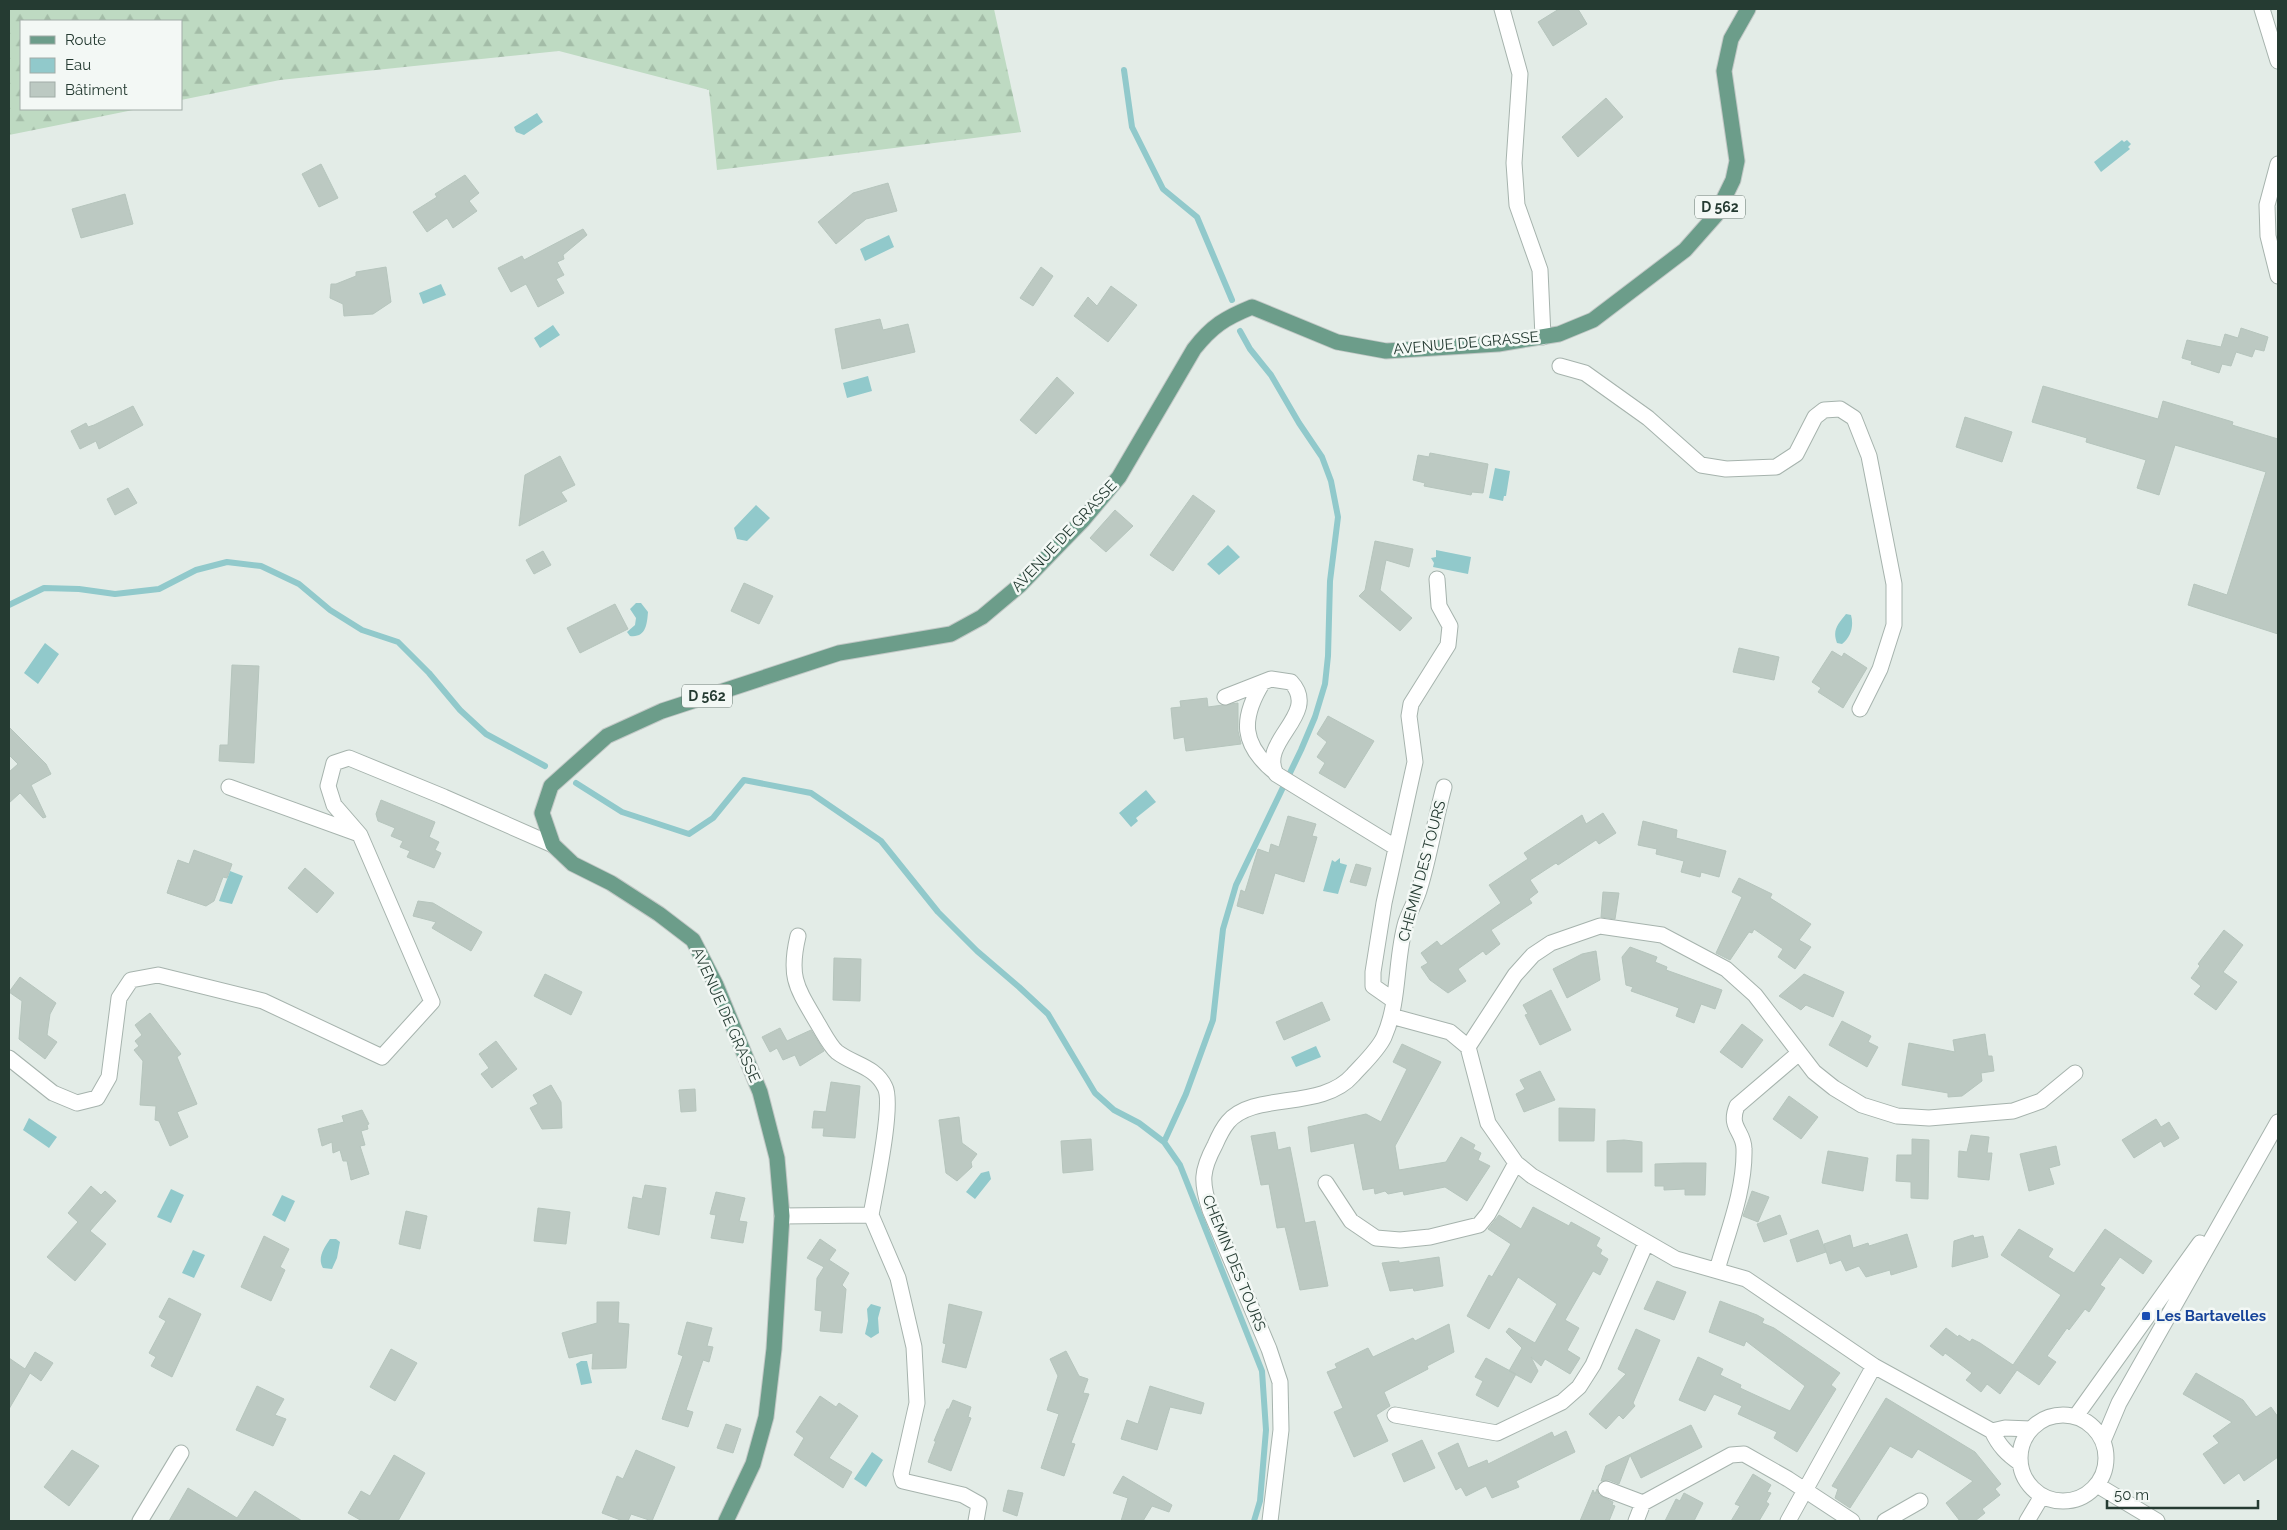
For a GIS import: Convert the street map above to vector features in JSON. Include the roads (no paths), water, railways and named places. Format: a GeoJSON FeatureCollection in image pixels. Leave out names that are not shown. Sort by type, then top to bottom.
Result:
{"type":"FeatureCollection","features":[{"type":"Feature","properties":{"kind":"main road","name":"AVENUE DE GRASSE"},"geometry":{"type":"LineString","coordinates":[[726,1521],[753,1464],[766,1417],[774,1349],[782,1216],[777,1158],[760,1092],[716,986],[693,940],[660,914],[612,883],[573,864],[552,845],[542,813],[551,786],[607,736],[662,711],[840,653],[951,634],[982,617],[1019,586],[1083,520],[1119,477],[1194,349],[1209,330],[1228,316],[1252,307],[1337,342],[1386,350],[1498,344],[1559,334],[1593,320],[1685,250],[1716,215],[1733,180],[1736,161],[1724,71],[1731,39],[1748,9]]}},
{"type":"Feature","properties":{"kind":"street"},"geometry":{"type":"LineString","coordinates":[[1502,9],[1520,74],[1514,163],[1518,205],[1540,270],[1543,336]]}},
{"type":"Feature","properties":{"kind":"street"},"geometry":{"type":"LineString","coordinates":[[2262,9],[2278,61]]}},
{"type":"Feature","properties":{"kind":"street"},"geometry":{"type":"LineString","coordinates":[[2278,164],[2267,205],[2268,236],[2278,276]]}},
{"type":"Feature","properties":{"kind":"street"},"geometry":{"type":"LineString","coordinates":[[1560,366],[1585,373],[1648,418],[1701,465],[1726,469],[1776,467],[1796,454],[1815,417],[1824,410],[1840,409],[1854,418],[1869,456],[1894,584],[1894,625],[1880,669],[1860,709]]}},
{"type":"Feature","properties":{"kind":"street"},"geometry":{"type":"LineString","coordinates":[[1437,580],[1439,606],[1450,626],[1448,645],[1411,704],[1409,716],[1416,762],[1395,847],[1372,972],[1373,986],[1392,1008],[1450,1032],[1468,1047],[1488,1123],[1516,1164],[1532,1176],[1676,1259],[1746,1279],[1874,1366],[1992,1431],[1997,1442],[2006,1453],[2020,1463]]}},
{"type":"Feature","properties":{"kind":"street"},"geometry":{"type":"LineString","coordinates":[[1224,696],[1271,679],[1291,682],[1297,688],[1300,699],[1298,712],[1275,749],[1272,759],[1276,774]]}},
{"type":"Feature","properties":{"kind":"street"},"geometry":{"type":"LineString","coordinates":[[1263,682],[1248,715],[1248,737],[1255,754],[1276,774],[1395,847]]}},
{"type":"Feature","properties":{"kind":"street"},"geometry":{"type":"LineString","coordinates":[[9,1058],[53,1093],[76,1103],[97,1098],[109,1077],[119,998],[131,980],[158,975],[263,1001],[382,1057],[432,1002],[360,835],[334,805],[328,786],[334,763],[349,758],[444,797],[552,845]]}},
{"type":"Feature","properties":{"kind":"street"},"geometry":{"type":"LineString","coordinates":[[229,787],[360,835]]}},
{"type":"Feature","properties":{"kind":"street","name":"CHEMIN DES TOURS"},"geometry":{"type":"LineString","coordinates":[[1270,1521],[1282,1430],[1280,1382],[1269,1349],[1210,1210],[1203,1188],[1203,1173],[1207,1160],[1228,1122],[1240,1112],[1254,1106],[1314,1096],[1334,1089],[1352,1078],[1383,1039],[1392,1008],[1406,922],[1420,890],[1444,787]]}},
{"type":"Feature","properties":{"kind":"street"},"geometry":{"type":"LineString","coordinates":[[1468,1047],[1515,975],[1534,955],[1551,943],[1600,926],[1662,935],[1726,969],[1755,995],[1814,1072],[1834,1088],[1862,1105],[1897,1116],[1929,1118],[2013,1111],[2041,1101],[2075,1073]]}},
{"type":"Feature","properties":{"kind":"street"},"geometry":{"type":"LineString","coordinates":[[798,936],[793,969],[796,986],[836,1052],[865,1066],[877,1075],[886,1089],[886,1128],[871,1215],[898,1278],[914,1347],[917,1403],[902,1474],[903,1481],[963,1495],[979,1504],[976,1521]]}},
{"type":"Feature","properties":{"kind":"street"},"geometry":{"type":"LineString","coordinates":[[1717,1270],[1742,1181],[1744,1145],[1735,1127],[1733,1115],[1737,1106],[1799,1052]]}},
{"type":"Feature","properties":{"kind":"street"},"geometry":{"type":"LineString","coordinates":[[2103,1441],[2119,1403],[2278,1122]]}},
{"type":"Feature","properties":{"kind":"street"},"geometry":{"type":"LineString","coordinates":[[1326,1183],[1351,1221],[1376,1238],[1400,1240],[1430,1237],[1479,1225],[1488,1214],[1516,1164]]}},
{"type":"Feature","properties":{"kind":"street"},"geometry":{"type":"LineString","coordinates":[[2076,1416],[2238,1191]]}},
{"type":"Feature","properties":{"kind":"street"},"geometry":{"type":"LineString","coordinates":[[782,1216],[871,1215]]}},
{"type":"Feature","properties":{"kind":"street"},"geometry":{"type":"LineString","coordinates":[[1395,1415],[1496,1434],[1562,1402],[1579,1387],[1593,1365],[1646,1243]]}},
{"type":"Feature","properties":{"kind":"street"},"geometry":{"type":"LineString","coordinates":[[1788,1521],[1874,1366]]}},
{"type":"Feature","properties":{"kind":"street"},"geometry":{"type":"LineString","coordinates":[[2061,1415],[2076,1416],[2096,1430],[2103,1441],[2106,1464],[2097,1486],[2088,1494],[2071,1501],[2053,1500],[2042,1496],[2028,1482],[2020,1463],[2021,1450],[2025,1437],[2047,1418],[2061,1415]]}},
{"type":"Feature","properties":{"kind":"street"},"geometry":{"type":"LineString","coordinates":[[1992,1431],[2005,1428],[2032,1429]]}},
{"type":"Feature","properties":{"kind":"street"},"geometry":{"type":"LineString","coordinates":[[140,1521],[181,1453]]}},
{"type":"Feature","properties":{"kind":"street"},"geometry":{"type":"LineString","coordinates":[[1636,1521],[1643,1503],[1730,1455],[1744,1454],[1788,1479],[1805,1492],[1852,1521]]}},
{"type":"Feature","properties":{"kind":"street"},"geometry":{"type":"LineString","coordinates":[[2097,1486],[2157,1521]]}},
{"type":"Feature","properties":{"kind":"street"},"geometry":{"type":"LineString","coordinates":[[1606,1489],[1643,1503]]}},
{"type":"Feature","properties":{"kind":"street"},"geometry":{"type":"LineString","coordinates":[[2027,1521],[2042,1496]]}},
{"type":"Feature","properties":{"kind":"street"},"geometry":{"type":"LineString","coordinates":[[1885,1521],[1920,1501]]}},
{"type":"Feature","properties":{"kind":"water"},"geometry":{"type":"Polygon","coordinates":[[[537,113],[543,122],[524,135],[516,132],[514,127],[537,113]]]}},
{"type":"Feature","properties":{"kind":"water"},"geometry":{"type":"Polygon","coordinates":[[[2122,140],[2124,142],[2127,140],[2131,144],[2128,147],[2130,149],[2101,172],[2094,162],[2122,140]]]}},
{"type":"Feature","properties":{"kind":"water"},"geometry":{"type":"Polygon","coordinates":[[[889,235],[894,247],[865,261],[860,249],[889,235]]]}},
{"type":"Feature","properties":{"kind":"water"},"geometry":{"type":"Polygon","coordinates":[[[441,284],[446,295],[423,304],[419,293],[441,284]]]}},
{"type":"Feature","properties":{"kind":"water"},"geometry":{"type":"Polygon","coordinates":[[[553,325],[560,335],[540,348],[534,338],[553,325]]]}},
{"type":"Feature","properties":{"kind":"water"},"geometry":{"type":"Polygon","coordinates":[[[868,376],[872,391],[847,398],[843,383],[868,376]]]}},
{"type":"Feature","properties":{"kind":"water"},"geometry":{"type":"Polygon","coordinates":[[[1495,468],[1510,471],[1506,496],[1504,496],[1503,501],[1489,498],[1495,468]]]}},
{"type":"Feature","properties":{"kind":"water"},"geometry":{"type":"Polygon","coordinates":[[[756,505],[770,518],[747,541],[737,539],[734,528],[756,505]]]}},
{"type":"Feature","properties":{"kind":"water"},"geometry":{"type":"Polygon","coordinates":[[[1228,545],[1240,557],[1219,575],[1207,564],[1228,545]]]}},
{"type":"Feature","properties":{"kind":"water"},"geometry":{"type":"Polygon","coordinates":[[[1436,550],[1471,557],[1468,574],[1433,567],[1434,563],[1431,558],[1436,557],[1436,550]]]}},
{"type":"Feature","properties":{"kind":"water"},"geometry":{"type":"Polygon","coordinates":[[[636,603],[641,603],[648,612],[647,621],[645,629],[639,635],[630,636],[627,632],[635,625],[636,618],[630,609],[636,603]]]}},
{"type":"Feature","properties":{"kind":"water"},"geometry":{"type":"Polygon","coordinates":[[[1846,614],[1851,615],[1851,631],[1848,638],[1842,644],[1837,643],[1835,634],[1838,624],[1846,614]]]}},
{"type":"Feature","properties":{"kind":"water"},"geometry":{"type":"Polygon","coordinates":[[[45,643],[59,654],[38,684],[24,673],[45,643]]]}},
{"type":"Feature","properties":{"kind":"water"},"geometry":{"type":"Polygon","coordinates":[[[1146,790],[1156,802],[1136,818],[1138,821],[1131,827],[1119,813],[1146,790]]]}},
{"type":"Feature","properties":{"kind":"water"},"geometry":{"type":"Polygon","coordinates":[[[1340,858],[1340,863],[1347,865],[1338,894],[1323,891],[1332,860],[1335,862],[1340,858]]]}},
{"type":"Feature","properties":{"kind":"water"},"geometry":{"type":"Polygon","coordinates":[[[230,871],[243,876],[232,904],[219,901],[230,871]]]}},
{"type":"Feature","properties":{"kind":"water"},"geometry":{"type":"Polygon","coordinates":[[[1316,1046],[1321,1057],[1296,1067],[1291,1057],[1316,1046]]]}},
{"type":"Feature","properties":{"kind":"water"},"geometry":{"type":"Polygon","coordinates":[[[29,1118],[57,1137],[49,1148],[23,1130],[29,1118]]]}},
{"type":"Feature","properties":{"kind":"water"},"geometry":{"type":"Polygon","coordinates":[[[989,1171],[991,1179],[975,1199],[966,1192],[981,1173],[989,1171]]]}},
{"type":"Feature","properties":{"kind":"water"},"geometry":{"type":"Polygon","coordinates":[[[171,1189],[184,1195],[171,1223],[157,1217],[171,1189]]]}},
{"type":"Feature","properties":{"kind":"water"},"geometry":{"type":"Polygon","coordinates":[[[282,1195],[295,1201],[285,1222],[272,1215],[282,1195]]]}},
{"type":"Feature","properties":{"kind":"water"},"geometry":{"type":"Polygon","coordinates":[[[330,1239],[336,1239],[340,1242],[337,1258],[332,1269],[323,1268],[321,1264],[322,1253],[330,1239]]]}},
{"type":"Feature","properties":{"kind":"water"},"geometry":{"type":"Polygon","coordinates":[[[193,1250],[205,1255],[194,1278],[182,1273],[193,1250]]]}},
{"type":"Feature","properties":{"kind":"water"},"geometry":{"type":"Polygon","coordinates":[[[871,1304],[881,1307],[878,1318],[879,1333],[871,1338],[865,1334],[868,1321],[867,1309],[871,1304]]]}},
{"type":"Feature","properties":{"kind":"water"},"geometry":{"type":"Polygon","coordinates":[[[581,1361],[587,1361],[592,1383],[581,1385],[576,1364],[581,1361]]]}},
{"type":"Feature","properties":{"kind":"water"},"geometry":{"type":"Polygon","coordinates":[[[872,1452],[883,1460],[866,1487],[854,1479],[872,1452]]]}},
{"type":"Feature","properties":{"kind":"waterway"},"geometry":{"type":"LineString","coordinates":[[1124,70],[1132,127],[1163,189],[1197,217],[1232,300]]}},
{"type":"Feature","properties":{"kind":"waterway"},"geometry":{"type":"LineString","coordinates":[[1164,1142],[1186,1094],[1213,1020],[1223,929],[1236,885],[1315,717],[1325,684],[1328,656],[1330,581],[1338,517],[1331,481],[1322,457],[1299,423],[1271,375],[1250,349],[1240,331]]}},
{"type":"Feature","properties":{"kind":"waterway"},"geometry":{"type":"LineString","coordinates":[[9,605],[44,588],[79,589],[115,594],[159,589],[196,570],[227,562],[261,566],[299,584],[330,610],[362,630],[398,642],[429,673],[460,710],[486,734],[545,766]]}},
{"type":"Feature","properties":{"kind":"waterway"},"geometry":{"type":"LineString","coordinates":[[576,783],[622,812],[689,834],[713,818],[744,780],[811,793],[881,841],[938,912],[977,951],[1048,1014],[1095,1093],[1114,1110],[1139,1123],[1164,1142],[1180,1165],[1262,1371],[1266,1430],[1260,1501],[1254,1521]]}},
{"type":"Feature","properties":{"kind":"place","name":"Les Bartavelles"},"geometry":{"type":"Point","coordinates":[2146,1316]}}]}
